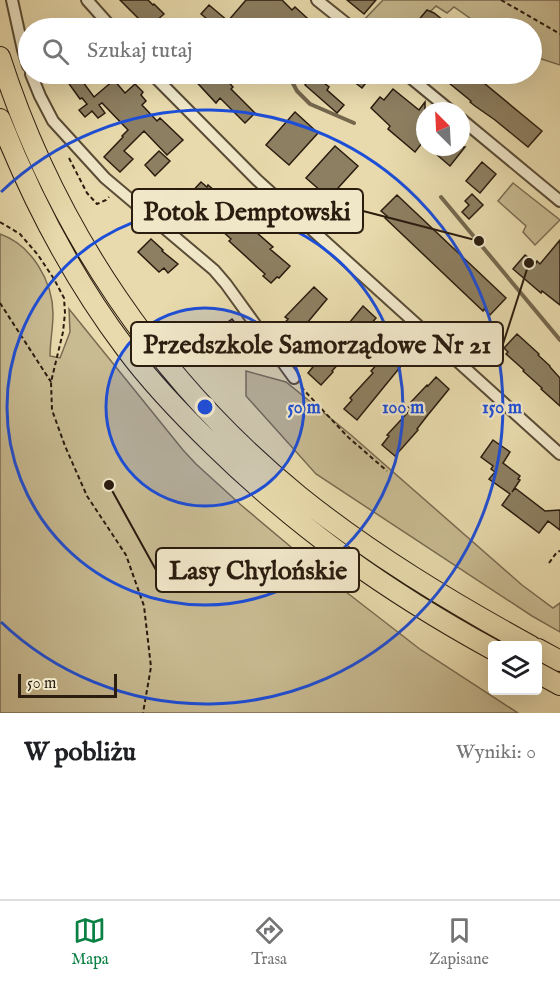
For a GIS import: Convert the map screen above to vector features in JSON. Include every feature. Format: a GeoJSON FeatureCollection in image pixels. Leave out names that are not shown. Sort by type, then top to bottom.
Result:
{"type":"FeatureCollection","features":[{"type":"Feature","properties":{"kind":"highway"},"geometry":{"type":"LineString","coordinates":[[0,57],[35,150],[70,221],[119,302],[177,377],[238,442],[299,496],[338,526],[408,574],[524,641]]}},
{"type":"Feature","properties":{"kind":"highway"},"geometry":{"type":"LineString","coordinates":[[0,118],[26,182],[76,276],[126,350],[172,402],[232,463],[308,530],[394,592],[488,647]]}},
{"type":"Feature","properties":{"kind":"highway"},"geometry":{"type":"LineString","coordinates":[[542,652],[560,661]]}},
{"type":"Feature","properties":{"kind":"highway"},"geometry":{"type":"LineString","coordinates":[[542,676],[560,685]]}},
{"type":"Feature","properties":{"kind":"street"},"geometry":{"type":"LineString","coordinates":[[12,0],[18,30]]}},
{"type":"Feature","properties":{"kind":"street"},"geometry":{"type":"LineString","coordinates":[[87,0],[103,18]]}},
{"type":"Feature","properties":{"kind":"street"},"geometry":{"type":"LineString","coordinates":[[317,0],[340,18]]}},
{"type":"Feature","properties":{"kind":"street"},"geometry":{"type":"LineString","coordinates":[[35,84],[53,121],[105,177],[214,270],[294,378]]}},
{"type":"Feature","properties":{"kind":"street"},"geometry":{"type":"LineString","coordinates":[[162,84],[257,180],[560,454]]}},
{"type":"Feature","properties":{"kind":"street"},"geometry":{"type":"LineString","coordinates":[[418,84],[440,102]]}},
{"type":"Feature","properties":{"kind":"street"},"geometry":{"type":"LineString","coordinates":[[470,126],[560,201]]}},
{"type":"Feature","properties":{"kind":"path"},"geometry":{"type":"LineString","coordinates":[[501,0],[532,18]]}},
{"type":"Feature","properties":{"kind":"path"},"geometry":{"type":"LineString","coordinates":[[542,24],[560,34]]}},
{"type":"Feature","properties":{"kind":"path"},"geometry":{"type":"LineString","coordinates":[[67,153],[87,193],[97,204],[106,200],[117,188]]}},
{"type":"Feature","properties":{"kind":"path"},"geometry":{"type":"LineString","coordinates":[[0,222],[20,234],[38,255],[64,298],[63,332],[51,382],[52,410],[87,496],[126,555],[144,606],[151,667],[143,713]]}},
{"type":"Feature","properties":{"kind":"path"},"geometry":{"type":"LineString","coordinates":[[0,303],[51,382]]}},
{"type":"Feature","properties":{"kind":"path"},"geometry":{"type":"LineString","coordinates":[[294,378],[348,437],[387,471]]}},
{"type":"Feature","properties":{"kind":"path"},"geometry":{"type":"LineString","coordinates":[[549,562],[560,551]]}},
{"type":"Feature","properties":{"kind":"shaded area"},"geometry":{"type":"Polygon","coordinates":[[[383,0],[560,0],[560,65],[542,59],[542,18],[470,18],[454,7],[447,13],[436,6],[421,18],[366,18],[383,0]]]}},
{"type":"Feature","properties":{"kind":"shaded area"},"geometry":{"type":"Polygon","coordinates":[[[513,183],[560,220],[535,245],[523,232],[526,226],[498,201],[513,183]]]}},
{"type":"Feature","properties":{"kind":"shaded area"},"geometry":{"type":"Polygon","coordinates":[[[0,234],[22,247],[31,256],[45,278],[53,314],[50,356],[60,358],[70,332],[69,309],[183,450],[241,505],[328,578],[421,650],[518,713],[0,713],[0,234]]]}},
{"type":"Feature","properties":{"kind":"shaded area"},"geometry":{"type":"Polygon","coordinates":[[[246,371],[286,382],[351,435],[522,585],[553,608],[560,603],[560,632],[316,474],[246,396],[246,371]]]}},
{"type":"Feature","properties":{"kind":"building"},"geometry":{"type":"Polygon","coordinates":[[[120,0],[148,0],[164,14],[159,18],[138,18],[120,0]]]}},
{"type":"Feature","properties":{"kind":"building"},"geometry":{"type":"Polygon","coordinates":[[[246,0],[282,0],[292,10],[295,7],[307,18],[231,18],[246,0]]]}},
{"type":"Feature","properties":{"kind":"building"},"geometry":{"type":"Polygon","coordinates":[[[347,0],[376,0],[364,14],[347,0]]]}},
{"type":"Feature","properties":{"kind":"building"},"geometry":{"type":"Polygon","coordinates":[[[209,5],[224,18],[206,18],[201,14],[209,5]]]}},
{"type":"Feature","properties":{"kind":"building"},"geometry":{"type":"Polygon","coordinates":[[[427,10],[440,18],[420,18],[427,10]]]}},
{"type":"Feature","properties":{"kind":"building"},"geometry":{"type":"Polygon","coordinates":[[[69,84],[84,84],[94,97],[109,84],[117,84],[125,93],[135,84],[143,92],[141,95],[146,101],[142,105],[157,121],[160,118],[183,140],[167,155],[144,131],[124,151],[133,159],[120,172],[104,157],[128,130],[102,103],[99,105],[105,113],[98,118],[92,111],[85,117],[79,110],[87,104],[82,98],[80,99],[69,84]]]}},
{"type":"Feature","properties":{"kind":"building"},"geometry":{"type":"Polygon","coordinates":[[[198,84],[230,84],[233,87],[231,89],[255,113],[245,123],[220,98],[216,103],[198,84]]]}},
{"type":"Feature","properties":{"kind":"building"},"geometry":{"type":"Polygon","coordinates":[[[325,84],[329,87],[327,90],[344,105],[337,113],[305,85],[325,84]]]}},
{"type":"Feature","properties":{"kind":"building"},"geometry":{"type":"Polygon","coordinates":[[[450,84],[485,84],[542,131],[528,147],[450,84]]]}},
{"type":"Feature","properties":{"kind":"building"},"geometry":{"type":"Polygon","coordinates":[[[393,89],[416,108],[415,152],[388,129],[390,126],[371,108],[380,97],[384,100],[393,89]]]}},
{"type":"Feature","properties":{"kind":"building"},"geometry":{"type":"Polygon","coordinates":[[[295,112],[318,133],[289,165],[266,145],[295,112]]]}},
{"type":"Feature","properties":{"kind":"building"},"geometry":{"type":"Polygon","coordinates":[[[335,146],[358,166],[329,198],[306,178],[335,146]]]}},
{"type":"Feature","properties":{"kind":"building"},"geometry":{"type":"Polygon","coordinates":[[[159,151],[170,161],[155,176],[145,165],[159,151]]]}},
{"type":"Feature","properties":{"kind":"building"},"geometry":{"type":"Polygon","coordinates":[[[438,156],[458,156],[450,166],[438,156]]]}},
{"type":"Feature","properties":{"kind":"building"},"geometry":{"type":"Polygon","coordinates":[[[482,162],[496,174],[480,193],[466,181],[482,162]]]}},
{"type":"Feature","properties":{"kind":"building"},"geometry":{"type":"Polygon","coordinates":[[[201,182],[207,187],[208,185],[233,207],[231,213],[273,247],[270,249],[290,266],[279,278],[277,277],[271,283],[263,276],[265,274],[229,241],[231,239],[190,202],[192,199],[188,196],[201,182]]]}},
{"type":"Feature","properties":{"kind":"building"},"geometry":{"type":"Polygon","coordinates":[[[472,194],[483,205],[469,219],[462,212],[469,205],[465,201],[472,194]]]}},
{"type":"Feature","properties":{"kind":"building"},"geometry":{"type":"Polygon","coordinates":[[[397,195],[506,298],[490,315],[484,309],[483,311],[385,218],[387,216],[381,211],[397,195]]]}},
{"type":"Feature","properties":{"kind":"building"},"geometry":{"type":"Polygon","coordinates":[[[151,239],[178,264],[168,273],[164,268],[159,272],[138,252],[151,239]]]}},
{"type":"Feature","properties":{"kind":"building"},"geometry":{"type":"Polygon","coordinates":[[[560,240],[560,305],[542,291],[541,293],[513,269],[525,255],[540,264],[560,240]]]}},
{"type":"Feature","properties":{"kind":"building"},"geometry":{"type":"Polygon","coordinates":[[[314,287],[327,299],[293,340],[280,328],[288,319],[285,317],[314,287]]]}},
{"type":"Feature","properties":{"kind":"building"},"geometry":{"type":"Polygon","coordinates":[[[363,306],[376,318],[321,385],[308,373],[363,306]]]}},
{"type":"Feature","properties":{"kind":"building"},"geometry":{"type":"Polygon","coordinates":[[[232,319],[242,331],[230,341],[220,328],[232,319]]]}},
{"type":"Feature","properties":{"kind":"building"},"geometry":{"type":"Polygon","coordinates":[[[517,334],[560,378],[560,406],[506,354],[508,352],[504,348],[517,334]]]}},
{"type":"Feature","properties":{"kind":"building"},"geometry":{"type":"Polygon","coordinates":[[[388,355],[401,366],[357,420],[344,409],[352,400],[350,398],[373,373],[371,371],[388,355]]]}},
{"type":"Feature","properties":{"kind":"building"},"geometry":{"type":"Polygon","coordinates":[[[436,377],[449,389],[395,456],[382,445],[389,436],[387,435],[411,409],[408,407],[411,402],[436,377]]]}},
{"type":"Feature","properties":{"kind":"building"},"geometry":{"type":"Polygon","coordinates":[[[493,440],[510,452],[503,463],[520,476],[512,492],[515,488],[545,511],[560,510],[560,530],[548,521],[539,533],[502,505],[510,494],[489,479],[495,472],[491,469],[493,466],[481,457],[493,440]]]}},
{"type":"Feature","properties":{"kind":"waterway"},"geometry":{"type":"LineString","coordinates":[[293,84],[310,104],[354,123]]}},
{"type":"Feature","properties":{"kind":"waterway"},"geometry":{"type":"LineString","coordinates":[[441,197],[560,340]]}},
{"type":"Feature","properties":{"kind":"place","name":"Potok Demptowski"},"geometry":{"type":"Point","coordinates":[479,241]}},
{"type":"Feature","properties":{"kind":"place","name":"Przedszkole Samorządowe Nr 21"},"geometry":{"type":"Point","coordinates":[529,263]}},
{"type":"Feature","properties":{"kind":"place","name":"Lasy Chylońskie"},"geometry":{"type":"Point","coordinates":[109,485]}}]}
